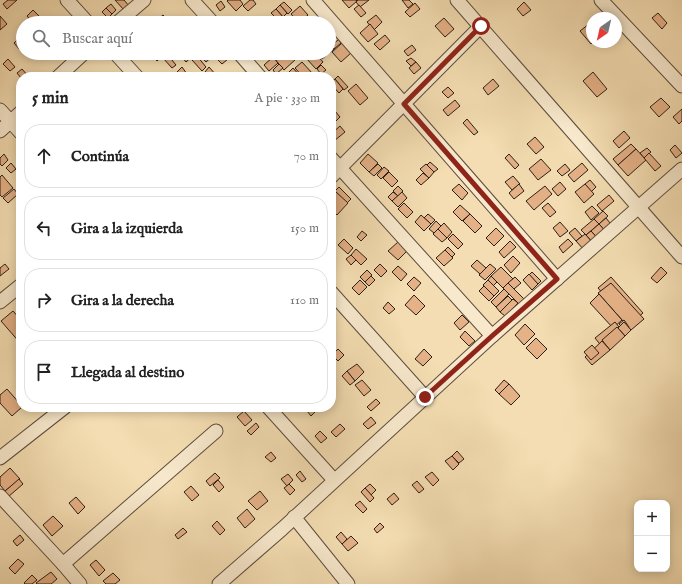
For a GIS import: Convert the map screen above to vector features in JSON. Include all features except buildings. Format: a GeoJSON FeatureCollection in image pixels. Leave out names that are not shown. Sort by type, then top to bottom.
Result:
{"type":"FeatureCollection","features":[{"type":"Feature","properties":{"kind":"street"},"geometry":{"type":"LineString","coordinates":[[67,0],[82,16]]}},
{"type":"Feature","properties":{"kind":"street"},"geometry":{"type":"LineString","coordinates":[[125,16],[144,0]]}},
{"type":"Feature","properties":{"kind":"street"},"geometry":{"type":"LineString","coordinates":[[192,0],[207,16]]}},
{"type":"Feature","properties":{"kind":"street"},"geometry":{"type":"LineString","coordinates":[[313,0],[327,16]]}},
{"type":"Feature","properties":{"kind":"street"},"geometry":{"type":"LineString","coordinates":[[601,0],[682,86]]}},
{"type":"Feature","properties":{"kind":"street"},"geometry":{"type":"LineString","coordinates":[[465,3],[481,26],[682,257]]}},
{"type":"Feature","properties":{"kind":"street"},"geometry":{"type":"LineString","coordinates":[[336,26],[557,279]]}},
{"type":"Feature","properties":{"kind":"street"},"geometry":{"type":"LineString","coordinates":[[481,26],[336,173],[492,336]]}},
{"type":"Feature","properties":{"kind":"street"},"geometry":{"type":"LineString","coordinates":[[63,72],[76,60]]}},
{"type":"Feature","properties":{"kind":"street"},"geometry":{"type":"LineString","coordinates":[[121,60],[132,72]]}},
{"type":"Feature","properties":{"kind":"street"},"geometry":{"type":"LineString","coordinates":[[245,60],[256,72]]}},
{"type":"Feature","properties":{"kind":"street"},"geometry":{"type":"LineString","coordinates":[[0,110],[16,128]]}},
{"type":"Feature","properties":{"kind":"street"},"geometry":{"type":"LineString","coordinates":[[0,131],[16,117]]}},
{"type":"Feature","properties":{"kind":"street"},"geometry":{"type":"LineString","coordinates":[[219,584],[492,336],[682,169]]}},
{"type":"Feature","properties":{"kind":"street"},"geometry":{"type":"LineString","coordinates":[[0,302],[16,289]]}},
{"type":"Feature","properties":{"kind":"street"},"geometry":{"type":"LineString","coordinates":[[336,298],[425,397]]}},
{"type":"Feature","properties":{"kind":"street"},"geometry":{"type":"LineString","coordinates":[[0,458],[59,412]]}},
{"type":"Feature","properties":{"kind":"street"},"geometry":{"type":"LineString","coordinates":[[273,412],[334,480]]}},
{"type":"Feature","properties":{"kind":"street"},"geometry":{"type":"LineString","coordinates":[[63,564],[216,431]]}},
{"type":"Feature","properties":{"kind":"street"},"geometry":{"type":"LineString","coordinates":[[0,496],[80,584]]}},
{"type":"Feature","properties":{"kind":"street"},"geometry":{"type":"LineString","coordinates":[[294,517],[348,584]]}},
{"type":"Feature","properties":{"kind":"route"},"geometry":{"type":"LineString","coordinates":[[425,397],[557,279],[404,104],[481,26]]}}]}
